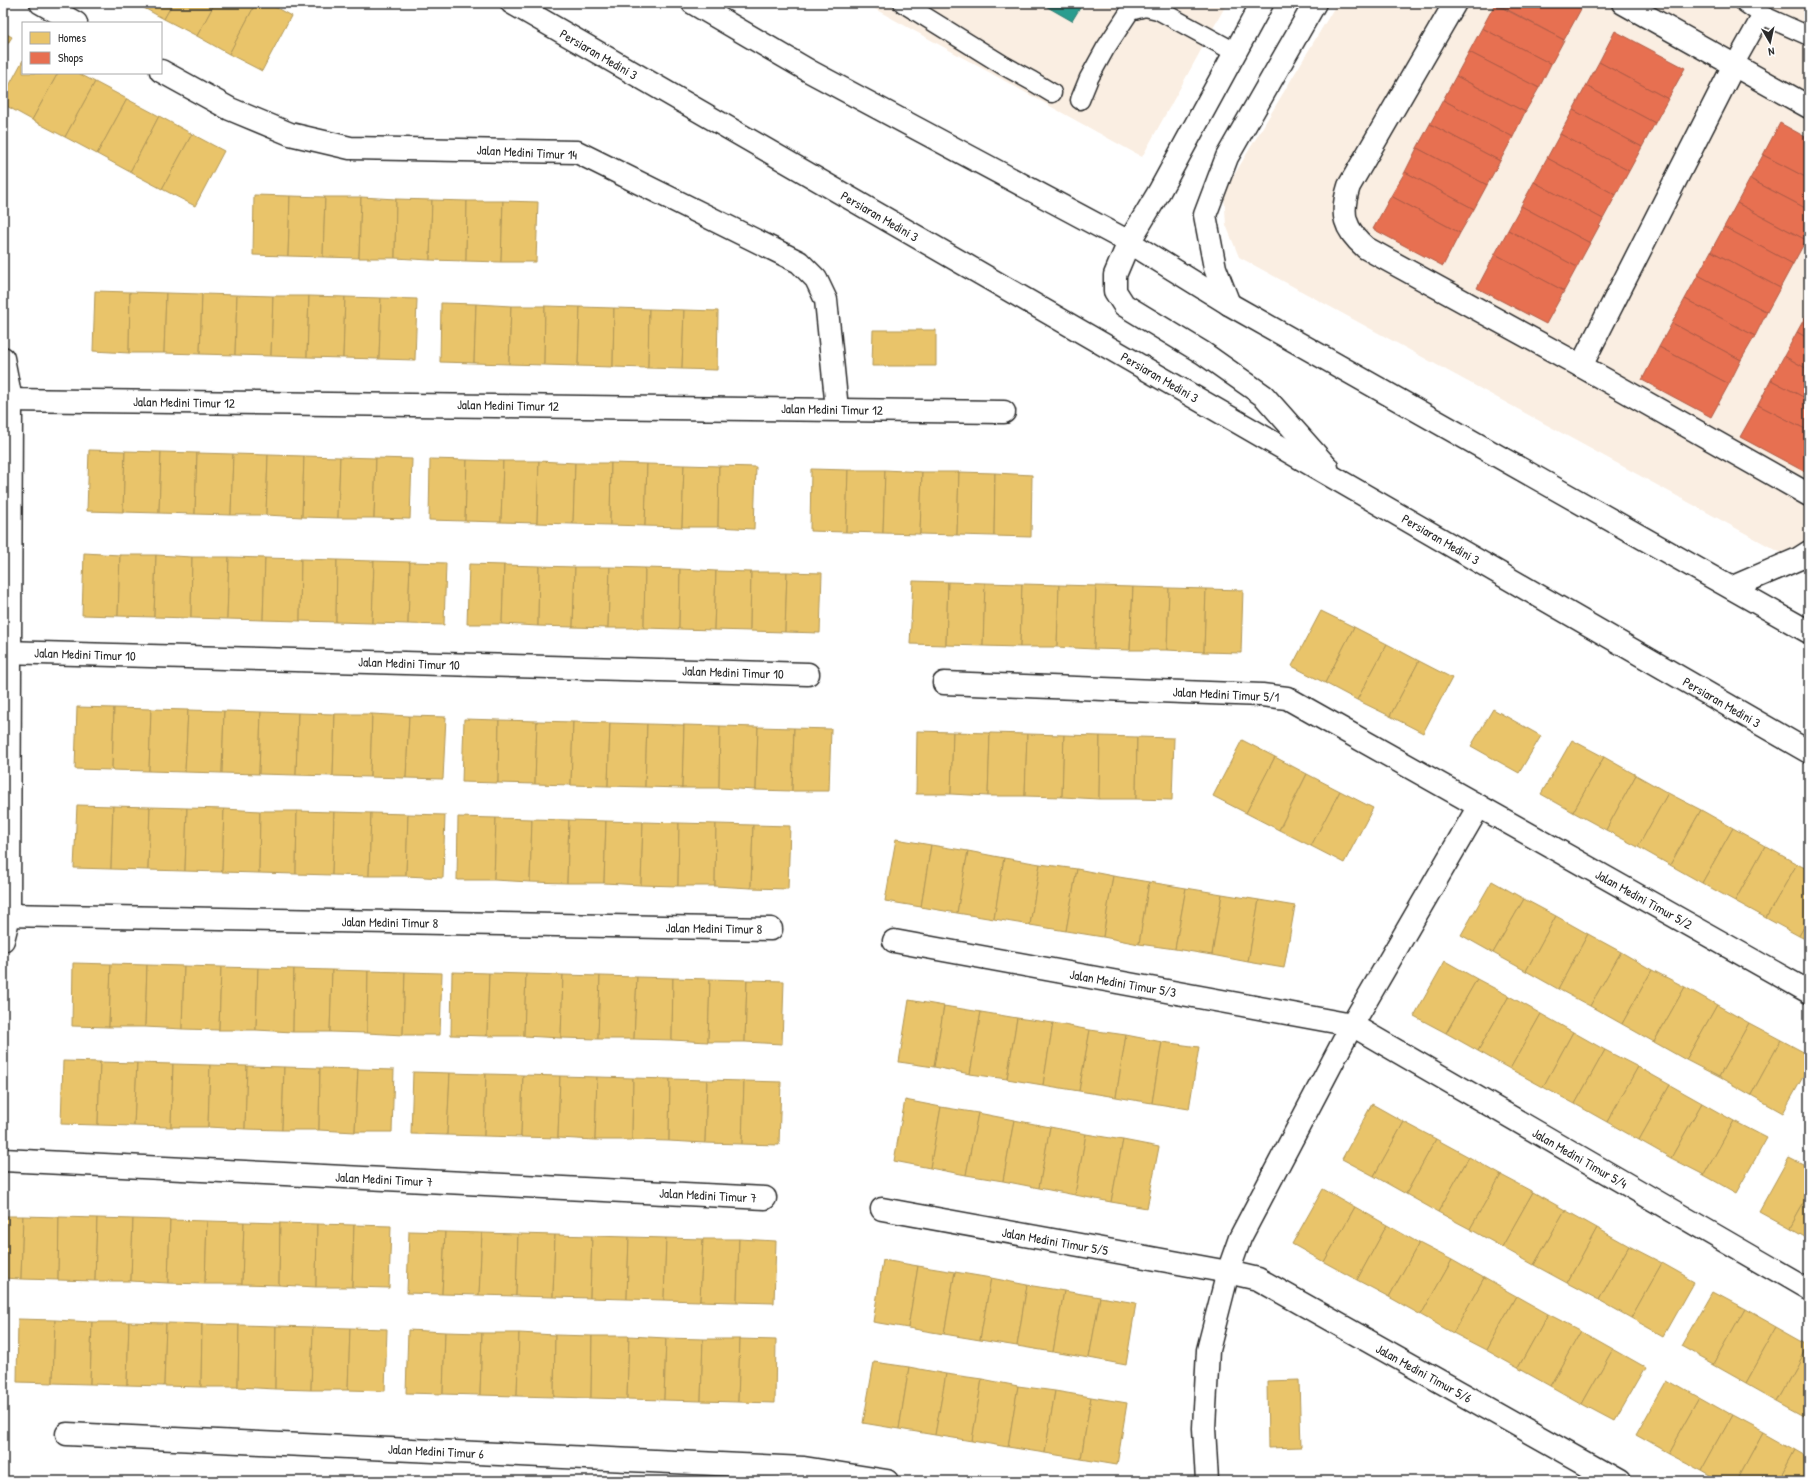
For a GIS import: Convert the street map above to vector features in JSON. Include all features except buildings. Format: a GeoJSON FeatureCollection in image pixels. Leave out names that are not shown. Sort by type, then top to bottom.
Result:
{"type":"FeatureCollection","features":[{"type":"Feature","properties":{"kind":"street"},"geometry":{"type":"LineString","coordinates":[[41,3],[74,22]]}},
{"type":"Feature","properties":{"kind":"street","name":"Persiaran Medini 3"},"geometry":{"type":"LineString","coordinates":[[512,3],[1809,752]]}},
{"type":"Feature","properties":{"kind":"street"},"geometry":{"type":"LineString","coordinates":[[693,3],[811,72],[1129,242],[1229,304],[1733,587],[1809,632]]}},
{"type":"Feature","properties":{"kind":"street"},"geometry":{"type":"LineString","coordinates":[[1262,3],[1129,242],[1115,275],[1115,291],[1124,305],[1203,353],[1264,396],[1339,481]]}},
{"type":"Feature","properties":{"kind":"street"},"geometry":{"type":"LineString","coordinates":[[1229,304],[1215,268],[1205,215],[1227,157],[1315,3]]}},
{"type":"Feature","properties":{"kind":"street"},"geometry":{"type":"LineString","coordinates":[[1455,3],[1349,186],[1344,203],[1345,221],[1353,236],[1366,248],[1582,366],[1809,495]]}},
{"type":"Feature","properties":{"kind":"street"},"geometry":{"type":"LineString","coordinates":[[1623,3],[1809,107]]}},
{"type":"Feature","properties":{"kind":"street"},"geometry":{"type":"LineString","coordinates":[[1582,366],[1734,65]]}},
{"type":"Feature","properties":{"kind":"street","name":"Jalan Medini Timur 14"},"geometry":{"type":"LineString","coordinates":[[162,72],[230,109],[290,134],[350,148],[577,152],[799,262],[816,279],[826,300],[837,409]]}},
{"type":"Feature","properties":{"kind":"street"},"geometry":{"type":"LineString","coordinates":[[3,358],[7,400],[6,916],[3,940]]}},
{"type":"Feature","properties":{"kind":"street","name":"Jalan Medini Timur 12"},"geometry":{"type":"LineString","coordinates":[[7,400],[1004,412]]}},
{"type":"Feature","properties":{"kind":"street"},"geometry":{"type":"LineString","coordinates":[[1733,587],[1798,559],[1809,552]]}},
{"type":"Feature","properties":{"kind":"street","name":"Jalan Medini Timur 10"},"geometry":{"type":"LineString","coordinates":[[7,652],[808,674]]}},
{"type":"Feature","properties":{"kind":"street","name":"Jalan Medini Timur 5/1"},"geometry":{"type":"LineString","coordinates":[[944,683],[1262,695],[1287,698],[1479,806]]}},
{"type":"Feature","properties":{"kind":"street"},"geometry":{"type":"LineString","coordinates":[[1207,1481],[1204,1428],[1208,1350],[1228,1272],[1240,1238],[1352,1025],[1479,806]]}},
{"type":"Feature","properties":{"kind":"street","name":"Jalan Medini Timur 5/2"},"geometry":{"type":"LineString","coordinates":[[1479,806],[1809,992]]}},
{"type":"Feature","properties":{"kind":"street","name":"Jalan Medini Timur 8"},"geometry":{"type":"LineString","coordinates":[[6,916],[771,929]]}},
{"type":"Feature","properties":{"kind":"street","name":"Jalan Medini Timur 5/3"},"geometry":{"type":"LineString","coordinates":[[894,941],[1352,1025]]}},
{"type":"Feature","properties":{"kind":"street","name":"Jalan Medini Timur 5/4"},"geometry":{"type":"LineString","coordinates":[[1352,1025],[1809,1290]]}},
{"type":"Feature","properties":{"kind":"street","name":"Jalan Medini Timur 7"},"geometry":{"type":"LineString","coordinates":[[3,1160],[765,1198]]}},
{"type":"Feature","properties":{"kind":"street","name":"Jalan Medini Timur 5/5"},"geometry":{"type":"LineString","coordinates":[[882,1209],[1228,1272]]}},
{"type":"Feature","properties":{"kind":"street","name":"Jalan Medini Timur 5/6"},"geometry":{"type":"LineString","coordinates":[[1228,1272],[1258,1279],[1617,1481]]}},
{"type":"Feature","properties":{"kind":"street","name":"Jalan Medini Timur 6"},"geometry":{"type":"LineString","coordinates":[[67,1434],[887,1481]]}},
{"type":"Feature","properties":{"kind":"lane"},"geometry":{"type":"LineString","coordinates":[[903,3],[1003,65],[1052,93]]}},
{"type":"Feature","properties":{"kind":"lane"},"geometry":{"type":"LineString","coordinates":[[1745,3],[1762,15],[1809,36]]}},
{"type":"Feature","properties":{"kind":"lane"},"geometry":{"type":"LineString","coordinates":[[1080,100],[1089,78],[1105,49],[1130,11],[1145,7],[1158,10],[1235,52]]}},
{"type":"Feature","properties":{"kind":"lane"},"geometry":{"type":"LineString","coordinates":[[1734,65],[1762,15]]}},
{"type":"Feature","properties":{"kind":"shaded area"},"geometry":{"type":"Polygon","coordinates":[[[864,3],[1227,3],[1142,157],[864,3]]]}},
{"type":"Feature","properties":{"kind":"shaded area"},"geometry":{"type":"Polygon","coordinates":[[[1337,3],[1809,3],[1809,568],[1239,257],[1226,225],[1224,192],[1337,3]]]}}]}
